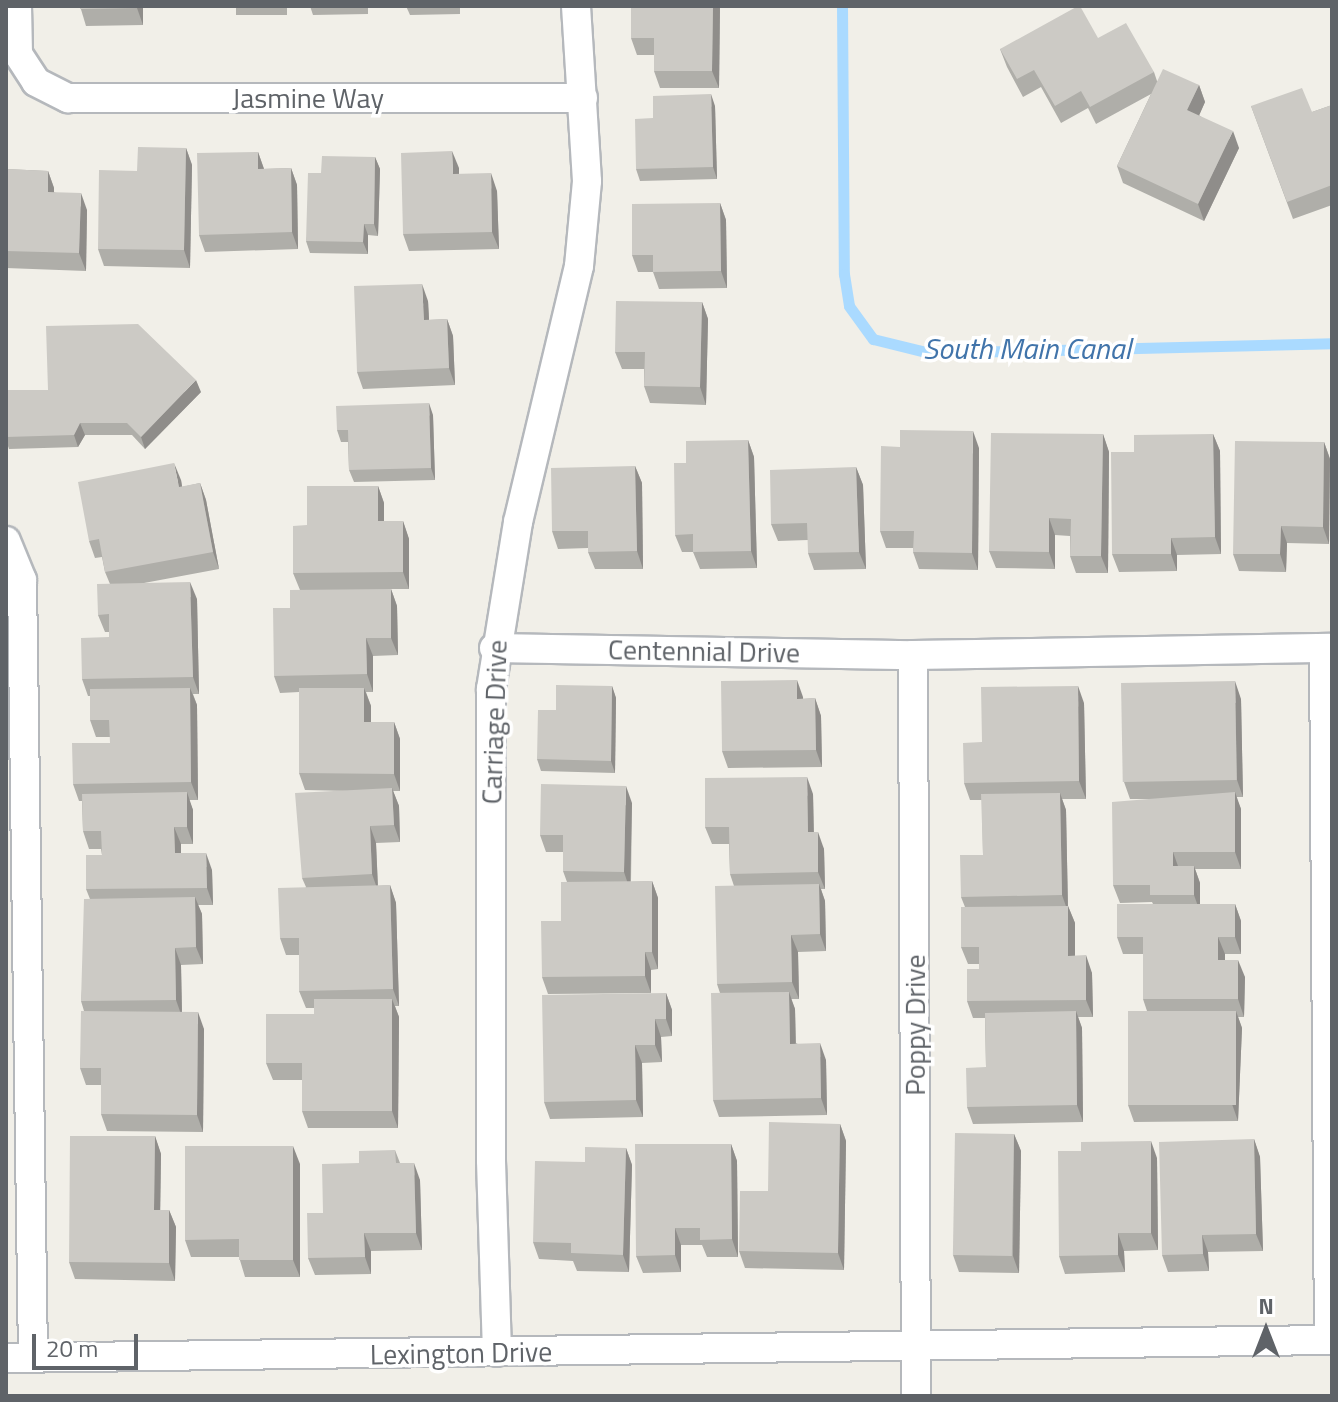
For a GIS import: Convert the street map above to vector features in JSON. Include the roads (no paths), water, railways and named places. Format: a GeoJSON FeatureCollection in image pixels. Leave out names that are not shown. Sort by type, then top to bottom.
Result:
{"type":"FeatureCollection","features":[{"type":"Feature","properties":{"kind":"street","name":"Jasmine Way"},"geometry":{"type":"LineString","coordinates":[[17,6],[18,54],[36,82],[68,98],[583,98]]}},
{"type":"Feature","properties":{"kind":"street","name":"Carriage Drive"},"geometry":{"type":"LineString","coordinates":[[497,1352],[491,1160],[494,648],[518,522],[579,266],[587,181],[576,6]]}},
{"type":"Feature","properties":{"kind":"street"},"geometry":{"type":"LineString","coordinates":[[6,541],[22,580],[15,958],[19,1358]]}},
{"type":"Feature","properties":{"kind":"street","name":"Centennial Drive"},"geometry":{"type":"LineString","coordinates":[[494,648],[913,655],[1328,648]]}},
{"type":"Feature","properties":{"kind":"street"},"geometry":{"type":"LineString","coordinates":[[1328,648],[1331,1340]]}},
{"type":"Feature","properties":{"kind":"street","name":"Poppy Drive"},"geometry":{"type":"LineString","coordinates":[[913,655],[916,1396]]}},
{"type":"Feature","properties":{"kind":"street","name":"Lexington Drive"},"geometry":{"type":"LineString","coordinates":[[19,1358],[1331,1340]]}},
{"type":"Feature","properties":{"kind":"waterway","name":"South Main Canal"},"geometry":{"type":"LineString","coordinates":[[842,6],[844,274],[849,306],[873,339],[930,353],[1332,343]]}}]}
